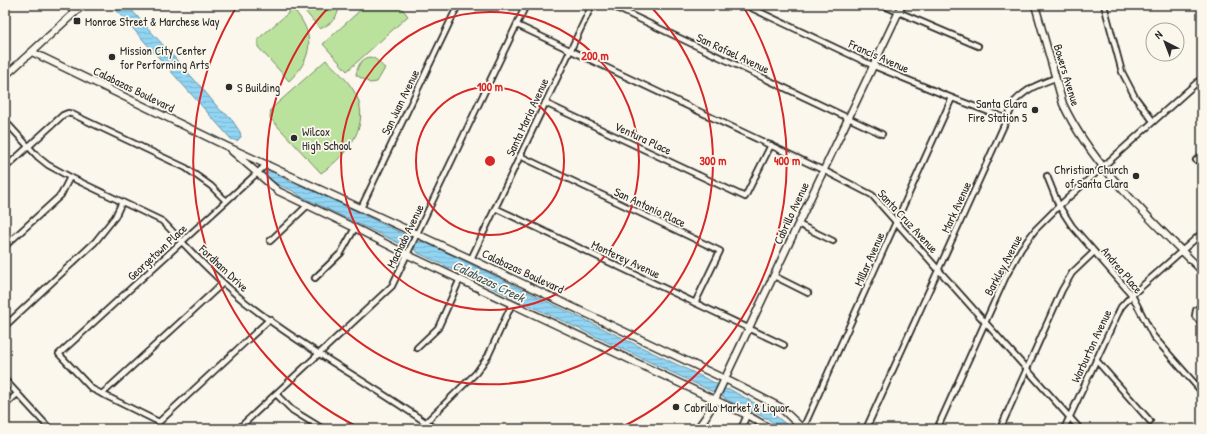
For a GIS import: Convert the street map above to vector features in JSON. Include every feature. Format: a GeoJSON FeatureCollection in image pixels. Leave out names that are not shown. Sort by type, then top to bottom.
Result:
{"type":"FeatureCollection","features":[{"type":"Feature","properties":{"kind":"street"},"geometry":{"type":"LineString","coordinates":[[67,5],[75,13]]}},
{"type":"Feature","properties":{"kind":"street"},"geometry":{"type":"LineString","coordinates":[[5,76],[83,5]]}},
{"type":"Feature","properties":{"kind":"street","name":"San Juan Avenue"},"geometry":{"type":"LineString","coordinates":[[360,208],[458,5]]}},
{"type":"Feature","properties":{"kind":"street","name":"Machado Avenue"},"geometry":{"type":"LineString","coordinates":[[238,429],[392,286],[526,5]]}},
{"type":"Feature","properties":{"kind":"street","name":"Santa Maria Avenue"},"geometry":{"type":"LineString","coordinates":[[471,259],[592,5]]}},
{"type":"Feature","properties":{"kind":"street","name":"San Rafael Avenue"},"geometry":{"type":"LineString","coordinates":[[610,5],[882,134]]}},
{"type":"Feature","properties":{"kind":"street","name":"Francis Avenue"},"geometry":{"type":"LineString","coordinates":[[746,5],[874,66],[1008,119]]}},
{"type":"Feature","properties":{"kind":"street"},"geometry":{"type":"LineString","coordinates":[[882,5],[978,46]]}},
{"type":"Feature","properties":{"kind":"street","name":"Cabrillo Avenue"},"geometry":{"type":"LineString","coordinates":[[697,429],[705,418],[725,378],[902,5]]}},
{"type":"Feature","properties":{"kind":"street","name":"Bowers Avenue"},"geometry":{"type":"LineString","coordinates":[[1035,5],[1063,104],[1086,145],[1161,231],[1202,271]]}},
{"type":"Feature","properties":{"kind":"street"},"geometry":{"type":"LineString","coordinates":[[1104,5],[1122,72],[1135,97],[1153,121]]}},
{"type":"Feature","properties":{"kind":"street","name":"Santa Cruz Avenue"},"geometry":{"type":"LineString","coordinates":[[517,25],[771,145],[872,195],[1080,429]]}},
{"type":"Feature","properties":{"kind":"street","name":"Calabazas Boulevard"},"geometry":{"type":"LineString","coordinates":[[32,52],[226,146],[360,208],[416,237],[471,259],[725,378],[780,407],[802,428]]}},
{"type":"Feature","properties":{"kind":"street","name":"Mark Avenue"},"geometry":{"type":"LineString","coordinates":[[866,429],[1015,101],[1023,93],[1034,86],[1055,78]]}},
{"type":"Feature","properties":{"kind":"street","name":"Barkley Avenue"},"geometry":{"type":"LineString","coordinates":[[937,429],[1006,276],[1021,249],[1035,230],[1059,206],[1202,78]]}},
{"type":"Feature","properties":{"kind":"street","name":"Millar Avenue"},"geometry":{"type":"LineString","coordinates":[[802,428],[897,222],[952,98]]}},
{"type":"Feature","properties":{"kind":"street","name":"Ventura Place"},"geometry":{"type":"LineString","coordinates":[[545,103],[745,197],[771,145]]}},
{"type":"Feature","properties":{"kind":"street"},"geometry":{"type":"LineString","coordinates":[[5,168],[63,115],[68,113],[186,168],[211,186],[226,201]]}},
{"type":"Feature","properties":{"kind":"street","name":"Fordham Drive"},"geometry":{"type":"LineString","coordinates":[[5,121],[28,147],[48,165],[162,222],[173,231],[223,283],[270,320],[435,429]]}},
{"type":"Feature","properties":{"kind":"street","name":"Calabazas Boulevard"},"geometry":{"type":"LineString","coordinates":[[226,146],[278,191],[512,304],[717,393],[771,429]]}},
{"type":"Feature","properties":{"kind":"street"},"geometry":{"type":"LineString","coordinates":[[1196,160],[1202,155]]}},
{"type":"Feature","properties":{"kind":"street","name":"San Antonio Place"},"geometry":{"type":"LineString","coordinates":[[520,156],[720,251],[695,303]]}},
{"type":"Feature","properties":{"kind":"street","name":"Georgetown Place"},"geometry":{"type":"LineString","coordinates":[[102,394],[92,389],[59,354],[183,242],[266,164]]}},
{"type":"Feature","properties":{"kind":"street","name":"Andrea Place"},"geometry":{"type":"LineString","coordinates":[[1047,176],[1059,206],[1072,226],[1132,295],[1153,336],[1202,392]]}},
{"type":"Feature","properties":{"kind":"street"},"geometry":{"type":"LineString","coordinates":[[5,246],[61,195],[70,177]]}},
{"type":"Feature","properties":{"kind":"street"},"geometry":{"type":"LineString","coordinates":[[5,326],[96,242],[115,217],[122,202]]}},
{"type":"Feature","properties":{"kind":"street"},"geometry":{"type":"LineString","coordinates":[[270,241],[308,205]]}},
{"type":"Feature","properties":{"kind":"street","name":"Monterey Avenue"},"geometry":{"type":"LineString","coordinates":[[495,208],[784,345]]}},
{"type":"Feature","properties":{"kind":"street"},"geometry":{"type":"LineString","coordinates":[[798,224],[833,241]]}},
{"type":"Feature","properties":{"kind":"street"},"geometry":{"type":"LineString","coordinates":[[314,278],[341,253],[355,228]]}},
{"type":"Feature","properties":{"kind":"street","name":"Warburton Avenue"},"geometry":{"type":"LineString","coordinates":[[1064,429],[1121,307],[1132,295],[1202,233]]}},
{"type":"Feature","properties":{"kind":"street"},"geometry":{"type":"LineString","coordinates":[[1000,429],[1062,290],[1072,273],[1094,252]]}},
{"type":"Feature","properties":{"kind":"street"},"geometry":{"type":"LineString","coordinates":[[774,276],[808,293]]}},
{"type":"Feature","properties":{"kind":"street"},"geometry":{"type":"LineString","coordinates":[[417,348],[438,328],[460,279]]}},
{"type":"Feature","properties":{"kind":"street"},"geometry":{"type":"LineString","coordinates":[[223,283],[102,394],[159,422],[270,320]]}},
{"type":"Feature","properties":{"kind":"street"},"geometry":{"type":"LineString","coordinates":[[425,423],[476,373],[488,356],[512,304]]}},
{"type":"Feature","properties":{"kind":"street"},"geometry":{"type":"LineString","coordinates":[[1202,305],[1196,310],[1195,316],[1202,324]]}},
{"type":"Feature","properties":{"kind":"street"},"geometry":{"type":"LineString","coordinates":[[1096,360],[1150,421]]}},
{"type":"Feature","properties":{"kind":"street"},"geometry":{"type":"LineString","coordinates":[[5,380],[50,429]]}},
{"type":"Feature","properties":{"kind":"street"},"geometry":{"type":"LineString","coordinates":[[5,405],[17,394]]}},
{"type":"Feature","properties":{"kind":"street"},"geometry":{"type":"LineString","coordinates":[[276,394],[292,410],[323,429]]}},
{"type":"Feature","properties":{"kind":"street"},"geometry":{"type":"LineString","coordinates":[[740,429],[748,415]]}},
{"type":"Feature","properties":{"kind":"green space"},"geometry":{"type":"Polygon","coordinates":[[[300,5],[340,5],[333,20],[328,25],[320,29],[300,5]]]}},
{"type":"Feature","properties":{"kind":"green space"},"geometry":{"type":"Polygon","coordinates":[[[366,5],[399,5],[408,16],[347,71],[323,44],[366,5]]]}},
{"type":"Feature","properties":{"kind":"green space"},"geometry":{"type":"Polygon","coordinates":[[[293,9],[305,27],[309,46],[303,64],[289,81],[258,47],[258,39],[293,9]]]}},
{"type":"Feature","properties":{"kind":"green space"},"geometry":{"type":"Polygon","coordinates":[[[369,57],[377,60],[385,68],[377,82],[370,83],[356,75],[360,64],[363,60],[369,57]]]}},
{"type":"Feature","properties":{"kind":"green space"},"geometry":{"type":"Polygon","coordinates":[[[326,60],[347,81],[355,93],[360,107],[361,117],[359,127],[350,145],[337,161],[321,173],[270,118],[271,109],[326,60]]]}},
{"type":"Feature","properties":{"kind":"water"},"geometry":{"type":"Polygon","coordinates":[[[112,5],[127,5],[220,110],[230,117],[240,132],[241,137],[237,141],[231,139],[112,5]]]}},
{"type":"Feature","properties":{"kind":"water","name":"Calabazas Creek"},"geometry":{"type":"Polygon","coordinates":[[[270,169],[290,182],[304,186],[420,242],[423,241],[727,390],[729,389],[771,412],[792,429],[780,429],[768,419],[725,399],[724,397],[300,196],[291,190],[276,184],[268,178],[265,173],[270,169]]]}},
{"type":"Feature","properties":{"kind":"place","name":"Monroe Street & Marchese Way"},"geometry":{"type":"Point","coordinates":[77,21]}},
{"type":"Feature","properties":{"kind":"place","name":"Mission City Center for Performing Arts"},"geometry":{"type":"Point","coordinates":[112,57]}},
{"type":"Feature","properties":{"kind":"place","name":"S Building"},"geometry":{"type":"Point","coordinates":[229,87]}},
{"type":"Feature","properties":{"kind":"place","name":"Santa Clara Fire Station 5"},"geometry":{"type":"Point","coordinates":[1035,110]}},
{"type":"Feature","properties":{"kind":"place","name":"Wilcox High School"},"geometry":{"type":"Point","coordinates":[294,138]}},
{"type":"Feature","properties":{"kind":"place","name":"Christian Church of Santa Clara"},"geometry":{"type":"Point","coordinates":[1136,176]}},
{"type":"Feature","properties":{"kind":"place","name":"Cabrillo Market & Liquor"},"geometry":{"type":"Point","coordinates":[676,407]}}]}
